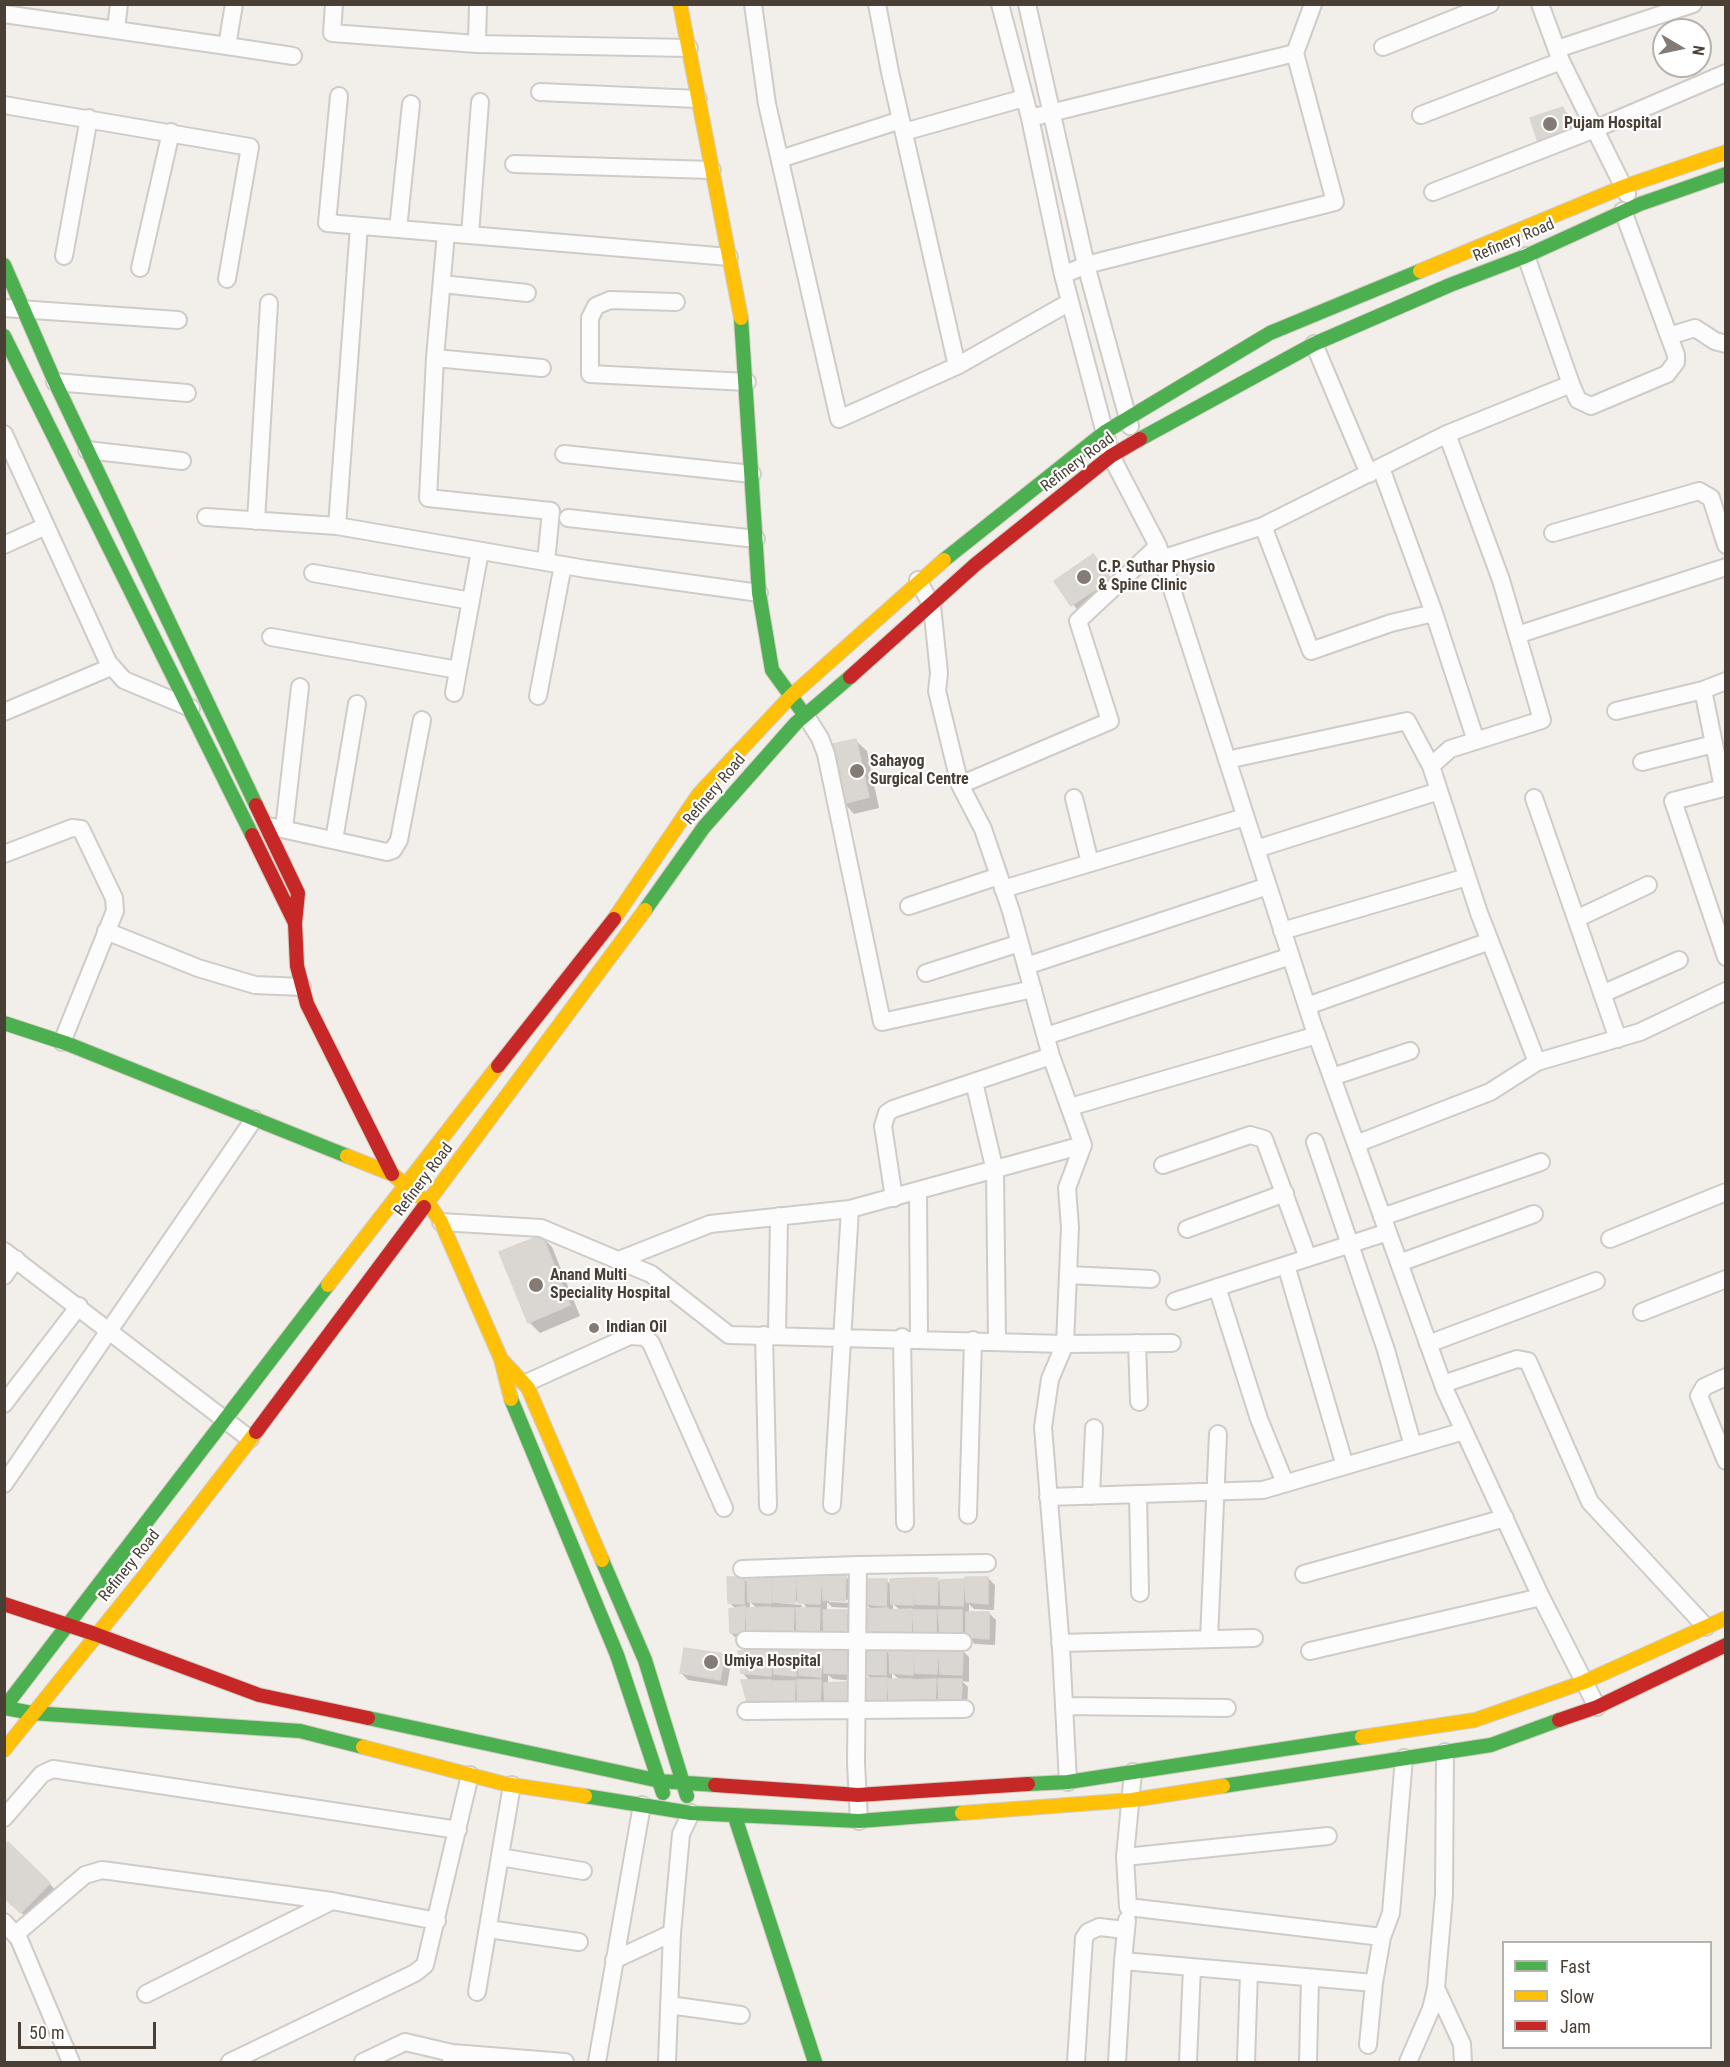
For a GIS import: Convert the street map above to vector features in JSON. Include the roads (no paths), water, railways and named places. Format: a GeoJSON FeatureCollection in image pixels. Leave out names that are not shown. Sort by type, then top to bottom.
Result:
{"type":"FeatureCollection","features":[{"type":"Feature","properties":{"kind":"street"},"geometry":{"type":"LineString","coordinates":[[116,29],[119,4]]}},
{"type":"Feature","properties":{"kind":"street"},"geometry":{"type":"LineString","coordinates":[[227,46],[234,4]]}},
{"type":"Feature","properties":{"kind":"street"},"geometry":{"type":"LineString","coordinates":[[334,4],[332,33],[477,45],[689,48]]}},
{"type":"Feature","properties":{"kind":"street"},"geometry":{"type":"LineString","coordinates":[[477,45],[478,4]]}},
{"type":"Feature","properties":{"kind":"street"},"geometry":{"type":"LineString","coordinates":[[680,4],[744,333],[759,593],[772,670],[806,716],[820,738],[826,754],[882,1022],[1032,989]]}},
{"type":"Feature","properties":{"kind":"street"},"geometry":{"type":"LineString","coordinates":[[753,4],[767,104],[839,419],[957,366],[1070,302]]}},
{"type":"Feature","properties":{"kind":"street"},"geometry":{"type":"LineString","coordinates":[[877,4],[957,366]]}},
{"type":"Feature","properties":{"kind":"street"},"geometry":{"type":"LineString","coordinates":[[1000,4],[1030,118],[1063,275],[1111,456],[1160,553],[1317,1035],[1443,1384],[1541,1597],[1597,1707]]}},
{"type":"Feature","properties":{"kind":"street"},"geometry":{"type":"LineString","coordinates":[[1027,4],[1086,265],[1134,442]]}},
{"type":"Feature","properties":{"kind":"street"},"geometry":{"type":"LineString","coordinates":[[1063,275],[1086,265],[1335,202],[1295,53],[1313,4]]}},
{"type":"Feature","properties":{"kind":"street"},"geometry":{"type":"LineString","coordinates":[[1383,47],[1490,4]]}},
{"type":"Feature","properties":{"kind":"street"},"geometry":{"type":"LineString","coordinates":[[1526,256],[1578,400],[1591,406],[1667,374],[1673,368],[1676,355],[1628,209],[1623,187],[1559,55],[1540,4]]}},
{"type":"Feature","properties":{"kind":"street"},"geometry":{"type":"LineString","coordinates":[[1421,115],[1559,55],[1693,4]]}},
{"type":"Feature","properties":{"kind":"street"},"geometry":{"type":"LineString","coordinates":[[4,14],[293,56]]}},
{"type":"Feature","properties":{"kind":"street"},"geometry":{"type":"LineString","coordinates":[[1030,118],[1295,53]]}},
{"type":"Feature","properties":{"kind":"street"},"geometry":{"type":"LineString","coordinates":[[1433,192],[1595,129],[1725,73]]}},
{"type":"Feature","properties":{"kind":"street"},"geometry":{"type":"LineString","coordinates":[[540,92],[698,99]]}},
{"type":"Feature","properties":{"kind":"street"},"geometry":{"type":"LineString","coordinates":[[339,96],[327,223],[729,256]]}},
{"type":"Feature","properties":{"kind":"street"},"geometry":{"type":"LineString","coordinates":[[780,159],[903,126],[1024,98]]}},
{"type":"Feature","properties":{"kind":"street"},"geometry":{"type":"LineString","coordinates":[[470,235],[480,102]]}},
{"type":"Feature","properties":{"kind":"street"},"geometry":{"type":"LineString","coordinates":[[398,229],[411,104]]}},
{"type":"Feature","properties":{"kind":"street"},"geometry":{"type":"LineString","coordinates":[[4,105],[250,147],[226,279]]}},
{"type":"Feature","properties":{"kind":"street"},"geometry":{"type":"LineString","coordinates":[[64,256],[89,118]]}},
{"type":"Feature","properties":{"kind":"street"},"geometry":{"type":"LineString","coordinates":[[140,268],[171,132]]}},
{"type":"Feature","properties":{"kind":"street","name":"Refinery Road"},"geometry":{"type":"LineString","coordinates":[[4,1708],[228,1420],[405,1185],[624,906],[672,831],[699,794],[791,696],[918,580],[1105,432],[1291,322],[1623,187],[1725,152]]}},
{"type":"Feature","properties":{"kind":"street"},"geometry":{"type":"LineString","coordinates":[[514,164],[712,170]]}},
{"type":"Feature","properties":{"kind":"street","name":"Refinery Road"},"geometry":{"type":"LineString","coordinates":[[4,1750],[95,1634],[146,1574],[250,1438],[428,1203],[649,905],[704,827],[727,799],[806,716],[932,606],[976,564],[1111,456],[1134,442],[1314,344],[1450,285],[1526,256],[1628,209],[1725,174]]}},
{"type":"Feature","properties":{"kind":"street"},"geometry":{"type":"LineString","coordinates":[[337,526],[359,226]]}},
{"type":"Feature","properties":{"kind":"street"},"geometry":{"type":"LineString","coordinates":[[446,233],[435,358],[428,498],[551,511],[546,562]]}},
{"type":"Feature","properties":{"kind":"street"},"geometry":{"type":"LineString","coordinates":[[4,265],[55,382],[198,680],[276,828],[298,893],[295,923],[297,966],[302,987],[308,1004],[392,1174]]}},
{"type":"Feature","properties":{"kind":"street"},"geometry":{"type":"LineString","coordinates":[[442,284],[527,293]]}},
{"type":"Feature","properties":{"kind":"street"},"geometry":{"type":"LineString","coordinates":[[676,302],[610,300],[596,306],[590,318],[590,374],[747,382]]}},
{"type":"Feature","properties":{"kind":"street"},"geometry":{"type":"LineString","coordinates":[[256,521],[270,303]]}},
{"type":"Feature","properties":{"kind":"street"},"geometry":{"type":"LineString","coordinates":[[4,308],[178,320]]}},
{"type":"Feature","properties":{"kind":"street"},"geometry":{"type":"LineString","coordinates":[[1669,336],[1695,328],[1714,341],[1725,344]]}},
{"type":"Feature","properties":{"kind":"street"},"geometry":{"type":"LineString","coordinates":[[4,336],[191,708],[295,923]]}},
{"type":"Feature","properties":{"kind":"street"},"geometry":{"type":"LineString","coordinates":[[1314,344],[1375,471],[1434,613],[1476,741]]}},
{"type":"Feature","properties":{"kind":"street"},"geometry":{"type":"LineString","coordinates":[[435,358],[542,368]]}},
{"type":"Feature","properties":{"kind":"street"},"geometry":{"type":"LineString","coordinates":[[55,382],[187,393]]}},
{"type":"Feature","properties":{"kind":"street"},"geometry":{"type":"LineString","coordinates":[[960,785],[1110,721],[1078,621],[1160,553],[1263,526],[1447,434],[1571,384]]}},
{"type":"Feature","properties":{"kind":"street"},"geometry":{"type":"LineString","coordinates":[[4,434],[111,667],[124,680],[191,708]]}},
{"type":"Feature","properties":{"kind":"street"},"geometry":{"type":"LineString","coordinates":[[1431,766],[1450,749],[1542,720],[1501,580],[1447,434]]}},
{"type":"Feature","properties":{"kind":"street"},"geometry":{"type":"LineString","coordinates":[[87,450],[182,461]]}},
{"type":"Feature","properties":{"kind":"street"},"geometry":{"type":"LineString","coordinates":[[564,454],[752,474]]}},
{"type":"Feature","properties":{"kind":"street"},"geometry":{"type":"LineString","coordinates":[[1553,533],[1699,491],[1711,498],[1725,545]]}},
{"type":"Feature","properties":{"kind":"street"},"geometry":{"type":"LineString","coordinates":[[206,517],[337,526],[563,566],[759,593]]}},
{"type":"Feature","properties":{"kind":"street"},"geometry":{"type":"LineString","coordinates":[[568,518],[756,539]]}},
{"type":"Feature","properties":{"kind":"street"},"geometry":{"type":"LineString","coordinates":[[4,545],[46,526]]}},
{"type":"Feature","properties":{"kind":"street"},"geometry":{"type":"LineString","coordinates":[[1263,526],[1311,651],[1391,623],[1434,613]]}},
{"type":"Feature","properties":{"kind":"street"},"geometry":{"type":"LineString","coordinates":[[454,693],[480,551]]}},
{"type":"Feature","properties":{"kind":"street"},"geometry":{"type":"LineString","coordinates":[[538,696],[563,566]]}},
{"type":"Feature","properties":{"kind":"street"},"geometry":{"type":"LineString","coordinates":[[1517,635],[1725,567]]}},
{"type":"Feature","properties":{"kind":"street"},"geometry":{"type":"LineString","coordinates":[[312,573],[471,601]]}},
{"type":"Feature","properties":{"kind":"street"},"geometry":{"type":"LineString","coordinates":[[918,580],[932,606],[939,673],[937,691],[960,785],[983,829],[1020,943],[1051,1056],[1083,1145],[1067,1188],[1070,1227],[1065,1344],[1050,1379],[1043,1427],[1068,1782]]}},
{"type":"Feature","properties":{"kind":"street"},"geometry":{"type":"LineString","coordinates":[[271,637],[458,670]]}},
{"type":"Feature","properties":{"kind":"street"},"geometry":{"type":"LineString","coordinates":[[4,712],[111,667]]}},
{"type":"Feature","properties":{"kind":"street"},"geometry":{"type":"LineString","coordinates":[[177,681],[198,680]]}},
{"type":"Feature","properties":{"kind":"street"},"geometry":{"type":"LineString","coordinates":[[1616,711],[1702,690],[1725,681]]}},
{"type":"Feature","properties":{"kind":"street"},"geometry":{"type":"LineString","coordinates":[[276,828],[300,687]]}},
{"type":"Feature","properties":{"kind":"street"},"geometry":{"type":"LineString","coordinates":[[1702,690],[1723,788],[1673,801],[1720,926],[1725,957]]}},
{"type":"Feature","properties":{"kind":"street"},"geometry":{"type":"LineString","coordinates":[[334,840],[357,704]]}},
{"type":"Feature","properties":{"kind":"street"},"geometry":{"type":"LineString","coordinates":[[276,828],[387,852],[397,846],[422,720]]}},
{"type":"Feature","properties":{"kind":"street"},"geometry":{"type":"LineString","coordinates":[[1227,760],[1407,721],[1431,766],[1467,877],[1537,1062]]}},
{"type":"Feature","properties":{"kind":"street"},"geometry":{"type":"LineString","coordinates":[[1642,762],[1714,744]]}},
{"type":"Feature","properties":{"kind":"street"},"geometry":{"type":"LineString","coordinates":[[1256,849],[1439,791]]}},
{"type":"Feature","properties":{"kind":"street"},"geometry":{"type":"LineString","coordinates":[[1074,798],[1090,863]]}},
{"type":"Feature","properties":{"kind":"street"},"geometry":{"type":"LineString","coordinates":[[1534,798],[1618,1039]]}},
{"type":"Feature","properties":{"kind":"street"},"geometry":{"type":"LineString","coordinates":[[909,906],[1001,882],[1090,863],[1245,817]]}},
{"type":"Feature","properties":{"kind":"street"},"geometry":{"type":"LineString","coordinates":[[4,854],[72,828],[81,829],[114,898],[115,911],[62,1042]]}},
{"type":"Feature","properties":{"kind":"street"},"geometry":{"type":"LineString","coordinates":[[1282,930],[1467,877]]}},
{"type":"Feature","properties":{"kind":"street"},"geometry":{"type":"LineString","coordinates":[[1576,919],[1648,885]]}},
{"type":"Feature","properties":{"kind":"street"},"geometry":{"type":"LineString","coordinates":[[1026,966],[1268,886]]}},
{"type":"Feature","properties":{"kind":"street"},"geometry":{"type":"LineString","coordinates":[[106,931],[198,968],[255,986],[302,987]]}},
{"type":"Feature","properties":{"kind":"street"},"geometry":{"type":"LineString","coordinates":[[1307,1005],[1490,941]]}},
{"type":"Feature","properties":{"kind":"street"},"geometry":{"type":"LineString","coordinates":[[926,974],[1020,943]]}},
{"type":"Feature","properties":{"kind":"street"},"geometry":{"type":"LineString","coordinates":[[1046,1036],[1291,956]]}},
{"type":"Feature","properties":{"kind":"street"},"geometry":{"type":"LineString","coordinates":[[1602,994],[1678,960]]}},
{"type":"Feature","properties":{"kind":"street"},"geometry":{"type":"LineString","coordinates":[[1356,1144],[1490,1092],[1537,1062],[1640,1032],[1725,991]]}},
{"type":"Feature","properties":{"kind":"street"},"geometry":{"type":"LineString","coordinates":[[4,1023],[62,1042],[392,1174],[428,1203],[441,1222],[501,1359],[510,1396],[617,1655],[660,1781],[667,1809],[681,1834]]}},
{"type":"Feature","properties":{"kind":"street"},"geometry":{"type":"LineString","coordinates":[[1070,1107],[1317,1035]]}},
{"type":"Feature","properties":{"kind":"street"},"geometry":{"type":"LineString","coordinates":[[1332,1077],[1410,1052]]}},
{"type":"Feature","properties":{"kind":"street"},"geometry":{"type":"LineString","coordinates":[[894,1198],[883,1126],[887,1113],[893,1109],[1051,1056]]}},
{"type":"Feature","properties":{"kind":"street"},"geometry":{"type":"LineString","coordinates":[[974,1082],[995,1171],[997,1341]]}},
{"type":"Feature","properties":{"kind":"street"},"geometry":{"type":"LineString","coordinates":[[4,1484],[112,1331],[255,1119]]}},
{"type":"Feature","properties":{"kind":"street"},"geometry":{"type":"LineString","coordinates":[[1163,1165],[1250,1135],[1258,1136],[1268,1143],[1308,1258]]}},
{"type":"Feature","properties":{"kind":"street"},"geometry":{"type":"LineString","coordinates":[[1315,1142],[1348,1245],[1390,1360],[1413,1446]]}},
{"type":"Feature","properties":{"kind":"street"},"geometry":{"type":"LineString","coordinates":[[619,1260],[710,1224],[850,1209],[1083,1145]]}},
{"type":"Feature","properties":{"kind":"street"},"geometry":{"type":"LineString","coordinates":[[1175,1301],[1348,1245],[1385,1225],[1542,1161]]}},
{"type":"Feature","properties":{"kind":"street"},"geometry":{"type":"LineString","coordinates":[[918,1191],[919,1338]]}},
{"type":"Feature","properties":{"kind":"street"},"geometry":{"type":"LineString","coordinates":[[1610,1239],[1725,1192]]}},
{"type":"Feature","properties":{"kind":"street"},"geometry":{"type":"LineString","coordinates":[[1187,1229],[1285,1193]]}},
{"type":"Feature","properties":{"kind":"street"},"geometry":{"type":"LineString","coordinates":[[832,1505],[850,1209]]}},
{"type":"Feature","properties":{"kind":"street"},"geometry":{"type":"LineString","coordinates":[[1399,1263],[1534,1214]]}},
{"type":"Feature","properties":{"kind":"street"},"geometry":{"type":"LineString","coordinates":[[768,1506],[770,1335],[779,1216]]}},
{"type":"Feature","properties":{"kind":"street"},"geometry":{"type":"LineString","coordinates":[[441,1222],[541,1228],[651,1274],[729,1335],[902,1337],[1065,1344],[1172,1343]]}},
{"type":"Feature","properties":{"kind":"street"},"geometry":{"type":"LineString","coordinates":[[4,1276],[10,1255],[250,1438]]}},
{"type":"Feature","properties":{"kind":"street"},"geometry":{"type":"LineString","coordinates":[[1286,1265],[1345,1466]]}},
{"type":"Feature","properties":{"kind":"street"},"geometry":{"type":"LineString","coordinates":[[1068,1275],[1151,1279]]}},
{"type":"Feature","properties":{"kind":"street"},"geometry":{"type":"LineString","coordinates":[[1642,1312],[1725,1279]]}},
{"type":"Feature","properties":{"kind":"street"},"geometry":{"type":"LineString","coordinates":[[1428,1344],[1596,1281]]}},
{"type":"Feature","properties":{"kind":"street"},"geometry":{"type":"LineString","coordinates":[[1217,1287],[1259,1419],[1285,1483]]}},
{"type":"Feature","properties":{"kind":"street"},"geometry":{"type":"LineString","coordinates":[[4,1404],[79,1306]]}},
{"type":"Feature","properties":{"kind":"street"},"geometry":{"type":"LineString","coordinates":[[526,1383],[630,1336],[645,1337],[651,1343],[724,1508]]}},
{"type":"Feature","properties":{"kind":"street"},"geometry":{"type":"LineString","coordinates":[[902,1337],[905,1523]]}},
{"type":"Feature","properties":{"kind":"street"},"geometry":{"type":"LineString","coordinates":[[968,1515],[973,1340]]}},
{"type":"Feature","properties":{"kind":"street"},"geometry":{"type":"LineString","coordinates":[[1137,1343],[1139,1402]]}},
{"type":"Feature","properties":{"kind":"street"},"geometry":{"type":"LineString","coordinates":[[501,1359],[526,1383],[645,1660],[685,1785],[690,1813],[681,1834],[672,1933],[667,2062]]}},
{"type":"Feature","properties":{"kind":"street"},"geometry":{"type":"LineString","coordinates":[[1443,1384],[1517,1359],[1528,1361],[1590,1502],[1706,1627]]}},
{"type":"Feature","properties":{"kind":"street"},"geometry":{"type":"LineString","coordinates":[[1725,1377],[1704,1387],[1699,1396],[1725,1461]]}},
{"type":"Feature","properties":{"kind":"street"},"geometry":{"type":"LineString","coordinates":[[1091,1496],[1094,1428]]}},
{"type":"Feature","properties":{"kind":"street"},"geometry":{"type":"LineString","coordinates":[[1048,1497],[1263,1490],[1464,1431]]}},
{"type":"Feature","properties":{"kind":"street"},"geometry":{"type":"LineString","coordinates":[[1209,1639],[1218,1434]]}},
{"type":"Feature","properties":{"kind":"street"},"geometry":{"type":"LineString","coordinates":[[1138,1494],[1140,1593]]}},
{"type":"Feature","properties":{"kind":"street"},"geometry":{"type":"LineString","coordinates":[[1304,1574],[1505,1518]]}},
{"type":"Feature","properties":{"kind":"street"},"geometry":{"type":"LineString","coordinates":[[741,1569],[987,1563]]}},
{"type":"Feature","properties":{"kind":"street"},"geometry":{"type":"LineString","coordinates":[[858,1565],[856,1710],[859,1821]]}},
{"type":"Feature","properties":{"kind":"street"},"geometry":{"type":"LineString","coordinates":[[1310,1651],[1541,1597]]}},
{"type":"Feature","properties":{"kind":"street"},"geometry":{"type":"LineString","coordinates":[[4,1604],[68,1624],[260,1695],[660,1781],[685,1785],[858,1795],[1068,1782],[1475,1720],[1584,1682],[1725,1618]]}},
{"type":"Feature","properties":{"kind":"street"},"geometry":{"type":"LineString","coordinates":[[1060,1643],[1254,1638]]}},
{"type":"Feature","properties":{"kind":"street"},"geometry":{"type":"LineString","coordinates":[[745,1640],[857,1639],[963,1642]]}},
{"type":"Feature","properties":{"kind":"street"},"geometry":{"type":"LineString","coordinates":[[4,1708],[32,1713],[300,1731],[512,1785],[690,1813],[735,1817],[859,1821],[1132,1800],[1491,1745],[1597,1707],[1725,1645]]}},
{"type":"Feature","properties":{"kind":"street"},"geometry":{"type":"LineString","coordinates":[[1064,1706],[1227,1708]]}},
{"type":"Feature","properties":{"kind":"street"},"geometry":{"type":"LineString","coordinates":[[746,1711],[965,1708]]}},
{"type":"Feature","properties":{"kind":"street"},"geometry":{"type":"LineString","coordinates":[[1350,1740],[1353,1766]]}},
{"type":"Feature","properties":{"kind":"street"},"geometry":{"type":"LineString","coordinates":[[1408,2062],[1431,2009],[1436,1988],[1444,1895],[1445,1752]]}},
{"type":"Feature","properties":{"kind":"street"},"geometry":{"type":"LineString","coordinates":[[1368,2045],[1374,1983],[1382,1937],[1390,1913],[1404,1758]]}},
{"type":"Feature","properties":{"kind":"street"},"geometry":{"type":"LineString","coordinates":[[4,1818],[42,1774],[53,1769],[458,1830]]}},
{"type":"Feature","properties":{"kind":"street"},"geometry":{"type":"LineString","coordinates":[[1117,2062],[1128,1907],[1125,1857],[1133,1772]]}},
{"type":"Feature","properties":{"kind":"street"},"geometry":{"type":"LineString","coordinates":[[230,2062],[420,1970],[429,1959],[470,1775]]}},
{"type":"Feature","properties":{"kind":"street"},"geometry":{"type":"LineString","coordinates":[[477,1992],[512,1785]]}},
{"type":"Feature","properties":{"kind":"street"},"geometry":{"type":"LineString","coordinates":[[597,2062],[642,1805]]}},
{"type":"Feature","properties":{"kind":"street"},"geometry":{"type":"LineString","coordinates":[[735,1817],[809,2060]]}},
{"type":"Feature","properties":{"kind":"street"},"geometry":{"type":"LineString","coordinates":[[1125,1857],[1328,1836]]}},
{"type":"Feature","properties":{"kind":"street"},"geometry":{"type":"LineString","coordinates":[[500,1857],[583,1871]]}},
{"type":"Feature","properties":{"kind":"street"},"geometry":{"type":"LineString","coordinates":[[71,2062],[10,1928],[86,1875],[102,1870],[332,1901],[437,1921]]}},
{"type":"Feature","properties":{"kind":"street"},"geometry":{"type":"LineString","coordinates":[[146,1994],[332,1901]]}},
{"type":"Feature","properties":{"kind":"street"},"geometry":{"type":"LineString","coordinates":[[1128,1907],[1382,1937]]}},
{"type":"Feature","properties":{"kind":"street"},"geometry":{"type":"LineString","coordinates":[[1076,2062],[1084,1938],[1088,1932],[1099,1927],[1126,1930]]}},
{"type":"Feature","properties":{"kind":"street"},"geometry":{"type":"LineString","coordinates":[[488,1929],[579,1942]]}},
{"type":"Feature","properties":{"kind":"street"},"geometry":{"type":"LineString","coordinates":[[614,1960],[672,1933]]}},
{"type":"Feature","properties":{"kind":"street"},"geometry":{"type":"LineString","coordinates":[[1123,1961],[1374,1983]]}},
{"type":"Feature","properties":{"kind":"street"},"geometry":{"type":"LineString","coordinates":[[1188,2062],[1192,1967]]}},
{"type":"Feature","properties":{"kind":"street"},"geometry":{"type":"LineString","coordinates":[[1246,2062],[1249,1972]]}},
{"type":"Feature","properties":{"kind":"street"},"geometry":{"type":"LineString","coordinates":[[1308,2062],[1310,1978]]}},
{"type":"Feature","properties":{"kind":"street"},"geometry":{"type":"LineString","coordinates":[[1436,1988],[1462,2044],[1463,2062]]}},
{"type":"Feature","properties":{"kind":"street"},"geometry":{"type":"LineString","coordinates":[[669,2005],[741,2015]]}},
{"type":"Feature","properties":{"kind":"street"},"geometry":{"type":"LineString","coordinates":[[363,2062],[396,2045],[417,2043],[452,2057],[565,2062]]}},
{"type":"Feature","properties":{"kind":"street"},"geometry":{"type":"LineString","coordinates":[[395,2062],[396,2045]]}},
{"type":"Feature","properties":{"kind":"place","name":"Pujam Hospital"},"geometry":{"type":"Point","coordinates":[1550,124]}},
{"type":"Feature","properties":{"kind":"place","name":"C.P. Suthar Physio & Spine Clinic"},"geometry":{"type":"Point","coordinates":[1084,577]}},
{"type":"Feature","properties":{"kind":"place","name":"Sahayog Surgical Centre"},"geometry":{"type":"Point","coordinates":[857,771]}},
{"type":"Feature","properties":{"kind":"place","name":"Anand Multi Speciality Hospital"},"geometry":{"type":"Point","coordinates":[536,1285]}},
{"type":"Feature","properties":{"kind":"place","name":"Indian Oil"},"geometry":{"type":"Point","coordinates":[594,1328]}},
{"type":"Feature","properties":{"kind":"place","name":"Umiya Hospital"},"geometry":{"type":"Point","coordinates":[711,1662]}}]}
